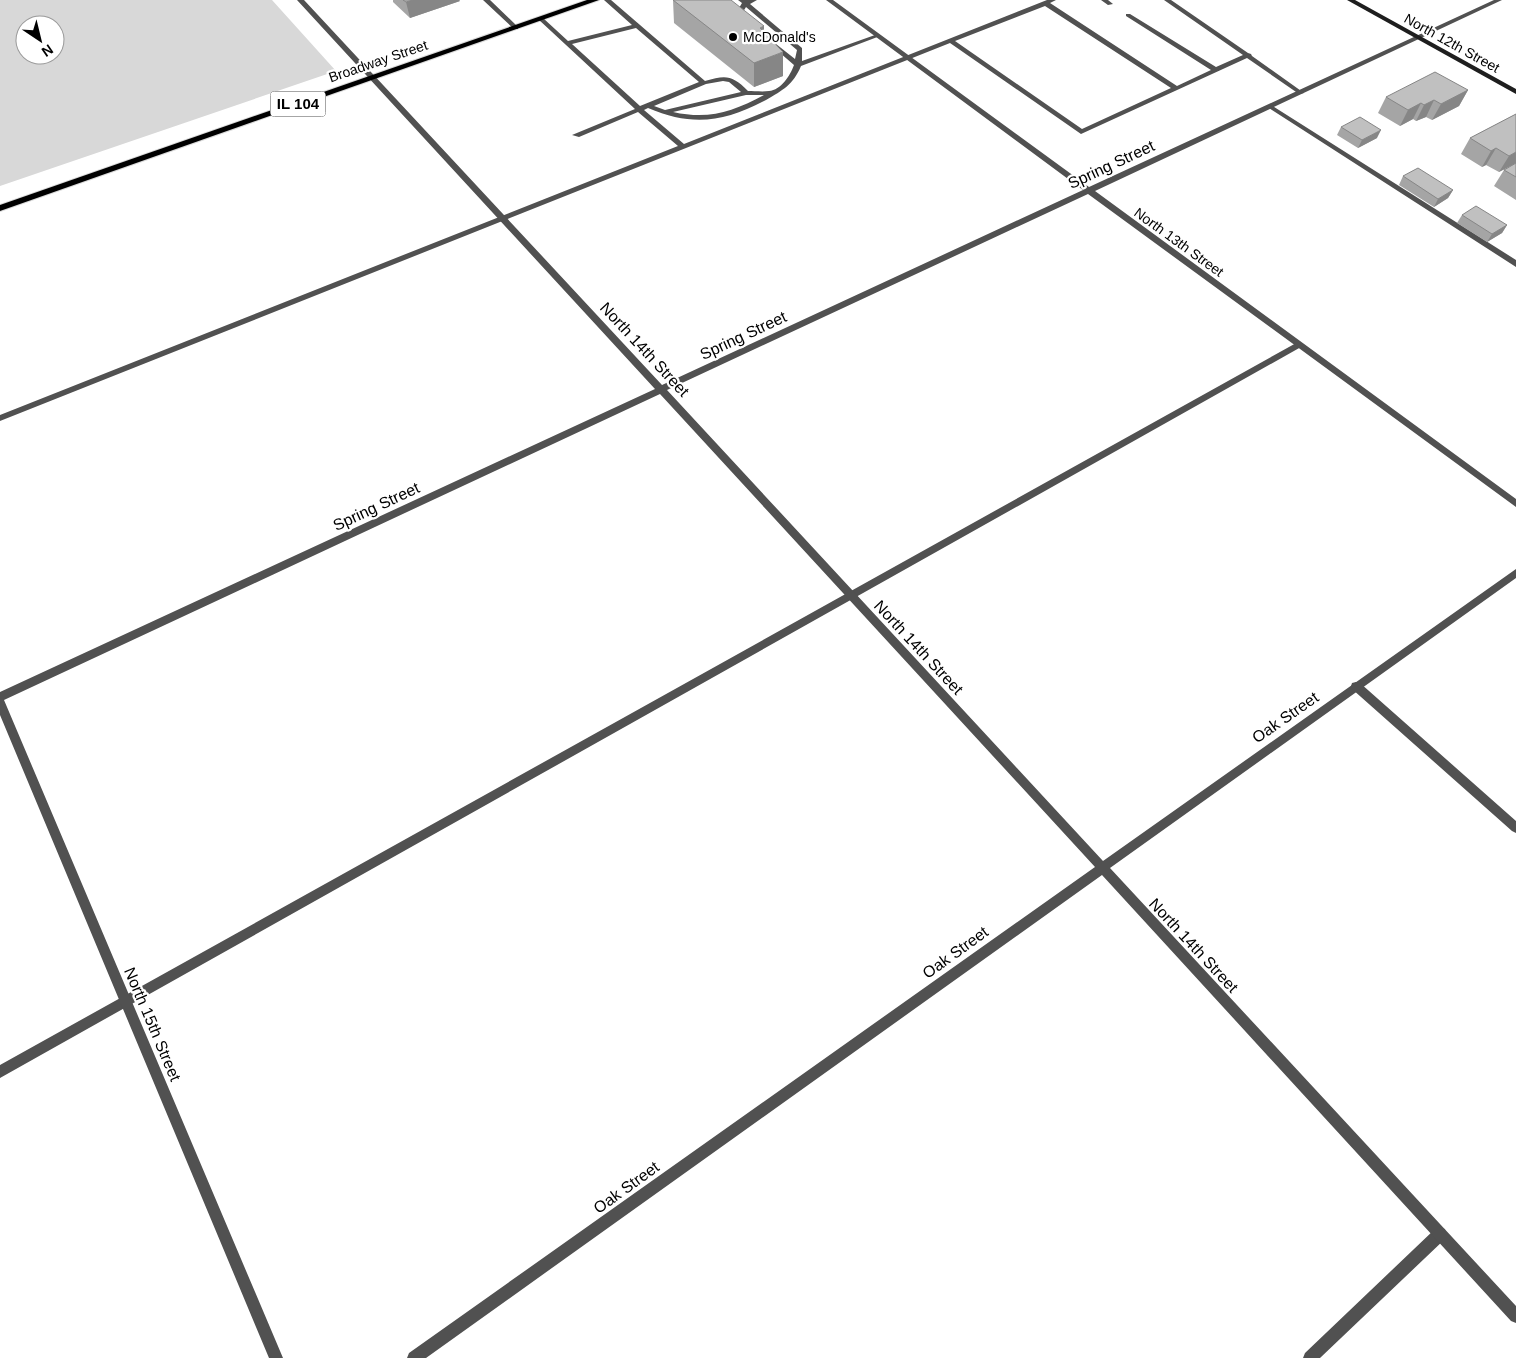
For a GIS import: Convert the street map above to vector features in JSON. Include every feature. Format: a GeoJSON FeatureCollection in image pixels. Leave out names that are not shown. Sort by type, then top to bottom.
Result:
{"type":"FeatureCollection","features":[{"type":"Feature","properties":{"kind":"main road","name":"Broadway Street"},"geometry":{"type":"LineString","coordinates":[[0,208],[596,0]]}},
{"type":"Feature","properties":{"kind":"street","name":"North 14th Street"},"geometry":{"type":"LineString","coordinates":[[300,0],[504,218],[1101,868],[1516,1316]]}},
{"type":"Feature","properties":{"kind":"street"},"geometry":{"type":"LineString","coordinates":[[486,0],[516,28]]}},
{"type":"Feature","properties":{"kind":"street"},"geometry":{"type":"LineString","coordinates":[[607,0],[704,83]]}},
{"type":"Feature","properties":{"kind":"street"},"geometry":{"type":"LineString","coordinates":[[743,2],[754,0]]}},
{"type":"Feature","properties":{"kind":"street","name":"North 13th Street"},"geometry":{"type":"LineString","coordinates":[[829,0],[1516,504]]}},
{"type":"Feature","properties":{"kind":"street"},"geometry":{"type":"LineString","coordinates":[[0,418],[1053,0]]}},
{"type":"Feature","properties":{"kind":"street"},"geometry":{"type":"LineString","coordinates":[[1167,0],[1301,92]]}},
{"type":"Feature","properties":{"kind":"street","name":"North 12th Street"},"geometry":{"type":"LineString","coordinates":[[1350,0],[1516,92]]}},
{"type":"Feature","properties":{"kind":"street","name":"Spring Street"},"geometry":{"type":"LineString","coordinates":[[0,697],[1499,0]]}},
{"type":"Feature","properties":{"kind":"street"},"geometry":{"type":"LineString","coordinates":[[743,2],[738,15],[746,22]]}},
{"type":"Feature","properties":{"kind":"street"},"geometry":{"type":"LineString","coordinates":[[649,106],[663,112],[682,116],[717,117],[748,106],[790,81],[798,65],[800,49],[743,2]]}},
{"type":"Feature","properties":{"kind":"street"},"geometry":{"type":"LineString","coordinates":[[1045,3],[1176,88]]}},
{"type":"Feature","properties":{"kind":"street"},"geometry":{"type":"LineString","coordinates":[[1128,15],[1216,70]]}},
{"type":"Feature","properties":{"kind":"street"},"geometry":{"type":"LineString","coordinates":[[541,19],[682,147]]}},
{"type":"Feature","properties":{"kind":"street"},"geometry":{"type":"LineString","coordinates":[[567,44],[637,26]]}},
{"type":"Feature","properties":{"kind":"street"},"geometry":{"type":"LineString","coordinates":[[798,65],[877,36]]}},
{"type":"Feature","properties":{"kind":"street"},"geometry":{"type":"LineString","coordinates":[[768,40],[798,65]]}},
{"type":"Feature","properties":{"kind":"street"},"geometry":{"type":"LineString","coordinates":[[951,41],[1081,132],[1249,55]]}},
{"type":"Feature","properties":{"kind":"street"},"geometry":{"type":"LineString","coordinates":[[576,135],[704,83],[722,78],[733,80],[746,93]]}},
{"type":"Feature","properties":{"kind":"street"},"geometry":{"type":"LineString","coordinates":[[663,112],[746,93],[769,93]]}},
{"type":"Feature","properties":{"kind":"street"},"geometry":{"type":"LineString","coordinates":[[1271,106],[1516,264]]}},
{"type":"Feature","properties":{"kind":"street"},"geometry":{"type":"LineString","coordinates":[[0,1072],[1298,345]]}},
{"type":"Feature","properties":{"kind":"street","name":"Oak Street"},"geometry":{"type":"LineString","coordinates":[[414,1358],[1516,573]]}},
{"type":"Feature","properties":{"kind":"street"},"geometry":{"type":"LineString","coordinates":[[1356,686],[1516,828]]}},
{"type":"Feature","properties":{"kind":"street","name":"North 15th Street"},"geometry":{"type":"LineString","coordinates":[[0,703],[276,1358]]}},
{"type":"Feature","properties":{"kind":"street"},"geometry":{"type":"LineString","coordinates":[[1310,1358],[1440,1234]]}},
{"type":"Feature","properties":{"kind":"shaded area"},"geometry":{"type":"Polygon","coordinates":[[[0,0],[272,0],[336,71],[0,186],[0,0]]]}},
{"type":"Feature","properties":{"kind":"building"},"geometry":{"type":"Polygon","coordinates":[[[673,0],[731,0],[764,26],[760,28],[783,52],[754,63],[673,0]]]}},
{"type":"Feature","properties":{"kind":"building"},"geometry":{"type":"Polygon","coordinates":[[[1435,72],[1468,90],[1441,104],[1434,100],[1424,105],[1421,103],[1408,110],[1386,97],[1435,72]]]}},
{"type":"Feature","properties":{"kind":"building"},"geometry":{"type":"Polygon","coordinates":[[[1516,114],[1516,152],[1509,156],[1496,148],[1491,151],[1470,138],[1516,114]]]}},
{"type":"Feature","properties":{"kind":"building"},"geometry":{"type":"Polygon","coordinates":[[[1360,117],[1381,130],[1362,140],[1341,127],[1360,117]]]}},
{"type":"Feature","properties":{"kind":"building"},"geometry":{"type":"Polygon","coordinates":[[[1516,163],[1516,177],[1504,170],[1516,163]]]}},
{"type":"Feature","properties":{"kind":"building"},"geometry":{"type":"Polygon","coordinates":[[[1418,168],[1453,190],[1438,199],[1403,176],[1418,168]]]}},
{"type":"Feature","properties":{"kind":"building"},"geometry":{"type":"Polygon","coordinates":[[[1476,206],[1507,225],[1492,234],[1462,215],[1476,206]]]}},
{"type":"Feature","properties":{"kind":"place","name":"McDonald's"},"geometry":{"type":"Point","coordinates":[733,37]}}]}
